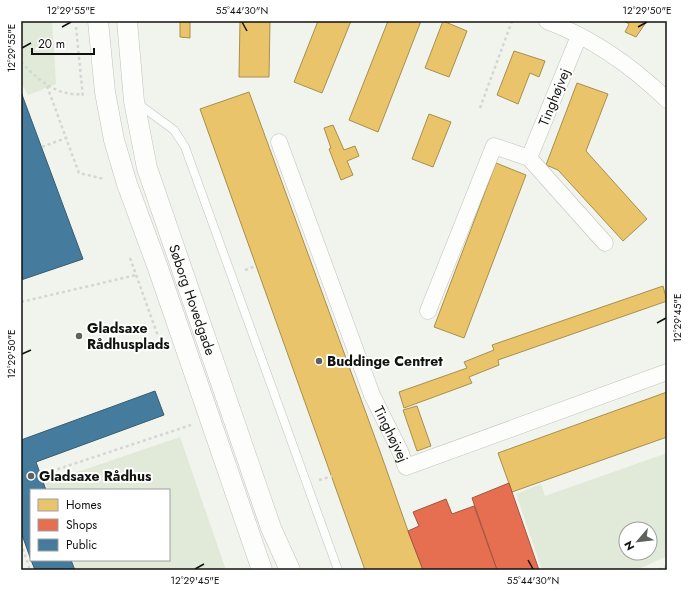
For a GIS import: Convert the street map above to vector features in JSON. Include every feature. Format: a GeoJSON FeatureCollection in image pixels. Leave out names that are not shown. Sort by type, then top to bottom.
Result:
{"type":"FeatureCollection","features":[{"type":"Feature","properties":{"kind":"street","name":"Søborg Hovedgade"},"geometry":{"type":"LineString","coordinates":[[98,21],[105,92],[114,140],[127,184],[158,268],[262,570]]}},
{"type":"Feature","properties":{"kind":"street"},"geometry":{"type":"LineString","coordinates":[[118,21],[134,101]]}},
{"type":"Feature","properties":{"kind":"street","name":"Søborg Hovedgade"},"geometry":{"type":"LineString","coordinates":[[127,21],[134,101],[147,168],[271,528],[290,570]]}},
{"type":"Feature","properties":{"kind":"street"},"geometry":{"type":"LineString","coordinates":[[547,21],[572,29],[646,79],[667,100]]}},
{"type":"Feature","properties":{"kind":"street","name":"Tinghøjvej"},"geometry":{"type":"LineString","coordinates":[[529,158],[572,29]]}},
{"type":"Feature","properties":{"kind":"street","name":"Tinghøjvej"},"geometry":{"type":"LineString","coordinates":[[279,142],[372,395],[406,466],[667,372]]}},
{"type":"Feature","properties":{"kind":"street"},"geometry":{"type":"LineString","coordinates":[[428,311],[494,146],[529,158],[605,243]]}},
{"type":"Feature","properties":{"kind":"lane"},"geometry":{"type":"LineString","coordinates":[[134,101],[174,130],[185,147],[338,570]]}},
{"type":"Feature","properties":{"kind":"path"},"geometry":{"type":"LineString","coordinates":[[480,108],[512,21]]}},
{"type":"Feature","properties":{"kind":"path"},"geometry":{"type":"LineString","coordinates":[[21,62],[47,86],[77,95],[83,94]]}},
{"type":"Feature","properties":{"kind":"path"},"geometry":{"type":"LineString","coordinates":[[47,86],[79,173],[104,179]]}},
{"type":"Feature","properties":{"kind":"path"},"geometry":{"type":"LineString","coordinates":[[42,147],[66,138]]}},
{"type":"Feature","properties":{"kind":"path"},"geometry":{"type":"LineString","coordinates":[[21,302],[136,275]]}},
{"type":"Feature","properties":{"kind":"path"},"geometry":{"type":"LineString","coordinates":[[46,472],[209,419]]}},
{"type":"Feature","properties":{"kind":"path"},"geometry":{"type":"LineString","coordinates":[[21,543],[30,570]]}},
{"type":"Feature","properties":{"kind":"path"},"geometry":{"type":"LineString","coordinates":[[659,570],[667,566]]}},
{"type":"Feature","properties":{"kind":"green space"},"geometry":{"type":"Polygon","coordinates":[[[21,21],[52,21],[56,84],[28,95],[21,83],[21,21]]]}},
{"type":"Feature","properties":{"kind":"green space"},"geometry":{"type":"Polygon","coordinates":[[[180,437],[226,570],[76,570],[73,561],[170,561],[170,489],[48,489],[45,483],[180,437]]]}},
{"type":"Feature","properties":{"kind":"green space"},"geometry":{"type":"Polygon","coordinates":[[[667,453],[667,556],[658,560],[658,521],[618,521],[618,561],[656,561],[637,570],[542,570],[516,494],[541,484],[545,496],[667,453]]]}},
{"type":"Feature","properties":{"kind":"building: Homes"},"geometry":{"type":"Polygon","coordinates":[[[180,21],[190,21],[190,38],[180,37],[180,21]]]}},
{"type":"Feature","properties":{"kind":"building: Homes"},"geometry":{"type":"Polygon","coordinates":[[[240,21],[270,21],[269,77],[239,77],[240,21]]]}},
{"type":"Feature","properties":{"kind":"building: Homes"},"geometry":{"type":"Polygon","coordinates":[[[318,21],[351,21],[322,93],[294,82],[318,21]]]}},
{"type":"Feature","properties":{"kind":"building: Homes"},"geometry":{"type":"Polygon","coordinates":[[[388,21],[421,21],[378,132],[349,120],[388,21]]]}},
{"type":"Feature","properties":{"kind":"building: Homes"},"geometry":{"type":"Polygon","coordinates":[[[443,21],[467,31],[449,77],[425,68],[443,21]]]}},
{"type":"Feature","properties":{"kind":"building: Homes"},"geometry":{"type":"Polygon","coordinates":[[[624,21],[647,21],[636,37],[625,32],[629,24],[624,21]]]}},
{"type":"Feature","properties":{"kind":"building: Homes"},"geometry":{"type":"Polygon","coordinates":[[[514,51],[545,61],[539,77],[530,73],[518,104],[497,95],[514,51]]]}},
{"type":"Feature","properties":{"kind":"building: Homes"},"geometry":{"type":"Polygon","coordinates":[[[577,83],[608,94],[586,151],[647,219],[623,241],[558,170],[546,165],[577,83]]]}},
{"type":"Feature","properties":{"kind":"building: Homes","name":"Buddinge Centret"},"geometry":{"type":"Polygon","coordinates":[[[249,92],[423,570],[365,570],[200,109],[249,92]]]}},
{"type":"Feature","properties":{"kind":"building: Homes"},"geometry":{"type":"Polygon","coordinates":[[[429,114],[451,122],[433,167],[412,159],[429,114]]]}},
{"type":"Feature","properties":{"kind":"building: Homes"},"geometry":{"type":"Polygon","coordinates":[[[333,125],[344,150],[355,146],[359,156],[347,161],[353,175],[341,180],[329,149],[331,148],[324,128],[333,125]]]}},
{"type":"Feature","properties":{"kind":"building: Homes"},"geometry":{"type":"Polygon","coordinates":[[[496,163],[526,175],[464,338],[434,327],[496,163]]]}},
{"type":"Feature","properties":{"kind":"building: Homes"},"geometry":{"type":"Polygon","coordinates":[[[663,286],[667,301],[498,360],[499,365],[469,377],[472,383],[404,408],[399,392],[467,368],[464,362],[494,350],[492,345],[663,286]]]}},
{"type":"Feature","properties":{"kind":"building: Homes"},"geometry":{"type":"Polygon","coordinates":[[[667,392],[667,437],[512,492],[498,453],[667,392]]]}},
{"type":"Feature","properties":{"kind":"building: Homes"},"geometry":{"type":"Polygon","coordinates":[[[417,406],[431,446],[417,451],[403,410],[417,406]]]}},
{"type":"Feature","properties":{"kind":"building: Shops"},"geometry":{"type":"Polygon","coordinates":[[[509,483],[539,570],[497,570],[472,498],[509,483]]]}},
{"type":"Feature","properties":{"kind":"building: Shops"},"geometry":{"type":"Polygon","coordinates":[[[446,499],[452,514],[474,506],[497,570],[423,570],[408,531],[419,526],[413,512],[446,499]]]}},
{"type":"Feature","properties":{"kind":"building: Public"},"geometry":{"type":"Polygon","coordinates":[[[21,92],[83,259],[21,280],[21,92]]]}},
{"type":"Feature","properties":{"kind":"building: Public","name":"Gladsaxe Rådhus"},"geometry":{"type":"Polygon","coordinates":[[[155,391],[164,415],[36,462],[46,489],[30,489],[30,557],[21,532],[21,440],[155,391]]]}},
{"type":"Feature","properties":{"kind":"building: Public"},"geometry":{"type":"Polygon","coordinates":[[[31,561],[71,561],[75,570],[35,570],[31,561]]]}},
{"type":"Feature","properties":{"kind":"place","name":"Gladsaxe Rådhusplads"},"geometry":{"type":"Point","coordinates":[79,336]}},
{"type":"Feature","properties":{"kind":"place","name":"Buddinge Centret"},"geometry":{"type":"Point","coordinates":[319,361]}},
{"type":"Feature","properties":{"kind":"place","name":"Gladsaxe Rådhus"},"geometry":{"type":"Point","coordinates":[31,476]}}]}
